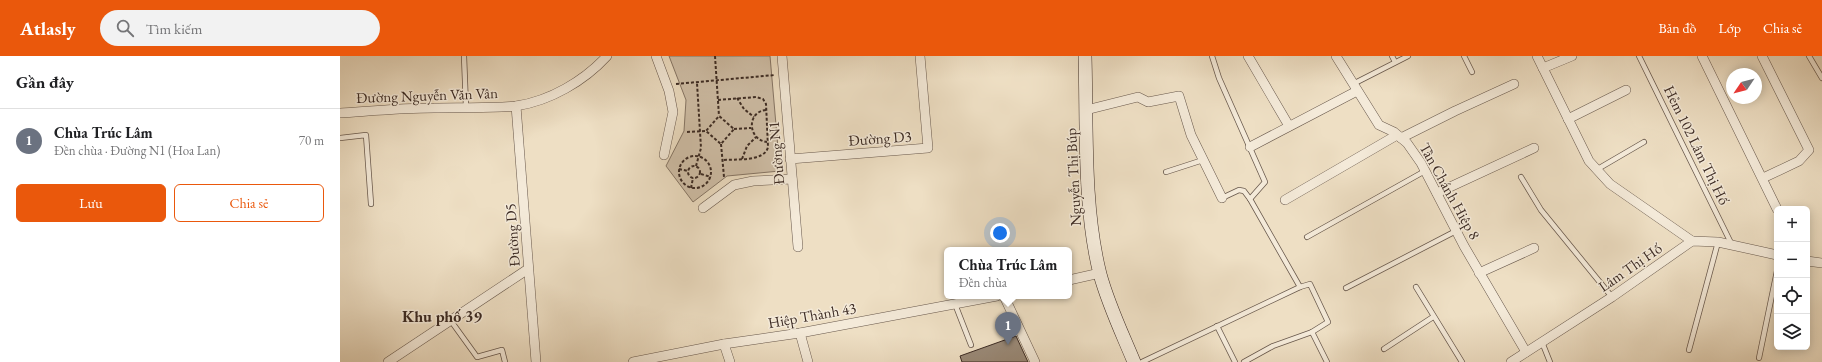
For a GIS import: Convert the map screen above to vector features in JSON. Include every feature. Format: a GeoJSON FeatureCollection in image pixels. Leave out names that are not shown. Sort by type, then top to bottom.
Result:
{"type":"FeatureCollection","features":[{"type":"Feature","properties":{"kind":"street","name":"Đường Nguyễn Văn Vân"},"geometry":{"type":"LineString","coordinates":[[340,113],[516,106],[540,100],[567,88],[591,72],[607,56]]}},
{"type":"Feature","properties":{"kind":"street"},"geometry":{"type":"LineString","coordinates":[[656,56],[667,85],[673,112],[664,155]]}},
{"type":"Feature","properties":{"kind":"street","name":"Đường N1"},"geometry":{"type":"LineString","coordinates":[[782,56],[798,248]]}},
{"type":"Feature","properties":{"kind":"street","name":"Đường D3"},"geometry":{"type":"LineString","coordinates":[[790,158],[928,148],[920,56]]}},
{"type":"Feature","properties":{"kind":"street","name":"Nguyễn Thị Búp"},"geometry":{"type":"LineString","coordinates":[[1085,56],[1090,217],[1100,274],[1134,362]]}},
{"type":"Feature","properties":{"kind":"street"},"geometry":{"type":"LineString","coordinates":[[1248,56],[1289,126]]}},
{"type":"Feature","properties":{"kind":"street","name":"Tân Chánh Hiệp 8"},"geometry":{"type":"LineString","coordinates":[[1336,56],[1379,125],[1399,136],[1407,143],[1425,171],[1479,273],[1526,352]]}},
{"type":"Feature","properties":{"kind":"street"},"geometry":{"type":"LineString","coordinates":[[1537,56],[1589,161],[1610,184],[1692,241],[1732,244],[1774,254]]}},
{"type":"Feature","properties":{"kind":"street"},"geometry":{"type":"LineString","coordinates":[[1543,68],[1572,56]]}},
{"type":"Feature","properties":{"kind":"street"},"geometry":{"type":"LineString","coordinates":[[1702,56],[1776,206]]}},
{"type":"Feature","properties":{"kind":"street"},"geometry":{"type":"LineString","coordinates":[[1762,56],[1809,150],[1799,161],[1763,178]]}},
{"type":"Feature","properties":{"kind":"street"},"geometry":{"type":"LineString","coordinates":[[1285,200],[1399,136],[1514,84]]}},
{"type":"Feature","properties":{"kind":"street"},"geometry":{"type":"LineString","coordinates":[[1250,147],[1355,88]]}},
{"type":"Feature","properties":{"kind":"street"},"geometry":{"type":"LineString","coordinates":[[1568,119],[1626,90]]}},
{"type":"Feature","properties":{"kind":"street"},"geometry":{"type":"LineString","coordinates":[[1086,110],[1138,97],[1148,102],[1179,96],[1186,121],[1222,198]]}},
{"type":"Feature","properties":{"kind":"street","name":"Đường D5"},"geometry":{"type":"LineString","coordinates":[[516,106],[536,362]]}},
{"type":"Feature","properties":{"kind":"street"},"geometry":{"type":"LineString","coordinates":[[1436,193],[1534,148]]}},
{"type":"Feature","properties":{"kind":"street"},"geometry":{"type":"LineString","coordinates":[[703,208],[734,185],[753,181],[792,179]]}},
{"type":"Feature","properties":{"kind":"street","name":"Lâm Thị Hố"},"geometry":{"type":"LineString","coordinates":[[1511,362],[1612,297],[1692,241]]}},
{"type":"Feature","properties":{"kind":"street"},"geometry":{"type":"LineString","coordinates":[[1479,273],[1534,248]]}},
{"type":"Feature","properties":{"kind":"street"},"geometry":{"type":"LineString","coordinates":[[1810,261],[1822,263]]}},
{"type":"Feature","properties":{"kind":"street"},"geometry":{"type":"LineString","coordinates":[[388,362],[528,269]]}},
{"type":"Feature","properties":{"kind":"street"},"geometry":{"type":"LineString","coordinates":[[1072,279],[1100,274]]}},
{"type":"Feature","properties":{"kind":"street","name":"Hiệp Thành 43"},"geometry":{"type":"LineString","coordinates":[[633,362],[724,344],[800,333],[979,299]]}},
{"type":"Feature","properties":{"kind":"street"},"geometry":{"type":"LineString","coordinates":[[1005,299],[1035,362]]}},
{"type":"Feature","properties":{"kind":"street"},"geometry":{"type":"LineString","coordinates":[[800,333],[808,362]]}},
{"type":"Feature","properties":{"kind":"street"},"geometry":{"type":"LineString","coordinates":[[724,344],[730,362]]}},
{"type":"Feature","properties":{"kind":"lane"},"geometry":{"type":"LineString","coordinates":[[464,56],[466,107]]}},
{"type":"Feature","properties":{"kind":"lane"},"geometry":{"type":"LineString","coordinates":[[1212,56],[1219,78],[1265,182],[1250,199]]}},
{"type":"Feature","properties":{"kind":"lane"},"geometry":{"type":"LineString","coordinates":[[1392,56],[1395,62]]}},
{"type":"Feature","properties":{"kind":"lane"},"geometry":{"type":"LineString","coordinates":[[1355,88],[1395,62],[1408,56]]}},
{"type":"Feature","properties":{"kind":"lane"},"geometry":{"type":"LineString","coordinates":[[1464,56],[1472,72]]}},
{"type":"Feature","properties":{"kind":"lane","name":"Hẻm 102 Lâm Thị Hố"},"geometry":{"type":"LineString","coordinates":[[1639,56],[1732,244]]}},
{"type":"Feature","properties":{"kind":"lane"},"geometry":{"type":"LineString","coordinates":[[1809,56],[1822,78]]}},
{"type":"Feature","properties":{"kind":"lane"},"geometry":{"type":"LineString","coordinates":[[340,138],[366,135],[371,204]]}},
{"type":"Feature","properties":{"kind":"lane"},"geometry":{"type":"LineString","coordinates":[[1596,170],[1644,142]]}},
{"type":"Feature","properties":{"kind":"lane"},"geometry":{"type":"LineString","coordinates":[[1166,172],[1203,160]]}},
{"type":"Feature","properties":{"kind":"lane"},"geometry":{"type":"LineString","coordinates":[[1307,237],[1425,171]]}},
{"type":"Feature","properties":{"kind":"lane"},"geometry":{"type":"LineString","coordinates":[[1521,177],[1541,210],[1612,297]]}},
{"type":"Feature","properties":{"kind":"lane"},"geometry":{"type":"LineString","coordinates":[[1222,198],[1239,190],[1244,191],[1300,287]]}},
{"type":"Feature","properties":{"kind":"lane"},"geometry":{"type":"LineString","coordinates":[[1346,288],[1456,230]]}},
{"type":"Feature","properties":{"kind":"lane"},"geometry":{"type":"LineString","coordinates":[[1689,350],[1718,242]]}},
{"type":"Feature","properties":{"kind":"lane"},"geometry":{"type":"LineString","coordinates":[[1759,358],[1776,278]]}},
{"type":"Feature","properties":{"kind":"lane"},"geometry":{"type":"LineString","coordinates":[[1142,362],[1300,287],[1310,284],[1328,322],[1312,332],[1273,346],[1244,362]]}},
{"type":"Feature","properties":{"kind":"lane"},"geometry":{"type":"LineString","coordinates":[[1416,287],[1462,362]]}},
{"type":"Feature","properties":{"kind":"lane"},"geometry":{"type":"LineString","coordinates":[[954,303],[971,345]]}},
{"type":"Feature","properties":{"kind":"lane"},"geometry":{"type":"LineString","coordinates":[[1384,349],[1433,317]]}},
{"type":"Feature","properties":{"kind":"lane"},"geometry":{"type":"LineString","coordinates":[[451,321],[477,357],[502,350],[505,362]]}},
{"type":"Feature","properties":{"kind":"lane"},"geometry":{"type":"LineString","coordinates":[[1217,326],[1235,362]]}},
{"type":"Feature","properties":{"kind":"lane"},"geometry":{"type":"LineString","coordinates":[[1312,332],[1327,362]]}},
{"type":"Feature","properties":{"kind":"lane"},"geometry":{"type":"LineString","coordinates":[[1542,342],[1550,362]]}},
{"type":"Feature","properties":{"kind":"path"},"geometry":{"type":"LineString","coordinates":[[687,132],[706,131],[719,116],[715,56]]}},
{"type":"Feature","properties":{"kind":"path"},"geometry":{"type":"LineString","coordinates":[[667,85],[784,75]]}},
{"type":"Feature","properties":{"kind":"path"},"geometry":{"type":"LineString","coordinates":[[688,171],[692,167],[696,166],[701,148],[697,83]]}},
{"type":"Feature","properties":{"kind":"path"},"geometry":{"type":"LineString","coordinates":[[718,100],[760,97],[765,102],[766,110],[768,150],[763,156],[722,160]]}},
{"type":"Feature","properties":{"kind":"path"},"geometry":{"type":"LineString","coordinates":[[736,98],[744,109],[754,117]]}},
{"type":"Feature","properties":{"kind":"path"},"geometry":{"type":"LineString","coordinates":[[766,110],[758,113],[754,117],[751,128],[756,137],[768,142]]}},
{"type":"Feature","properties":{"kind":"path"},"geometry":{"type":"LineString","coordinates":[[719,116],[734,129],[751,128]]}},
{"type":"Feature","properties":{"kind":"path"},"geometry":{"type":"LineString","coordinates":[[724,177],[721,144],[734,129]]}},
{"type":"Feature","properties":{"kind":"path"},"geometry":{"type":"LineString","coordinates":[[706,131],[721,144]]}},
{"type":"Feature","properties":{"kind":"path"},"geometry":{"type":"LineString","coordinates":[[742,159],[747,146],[756,137]]}},
{"type":"Feature","properties":{"kind":"path"},"geometry":{"type":"LineString","coordinates":[[691,156],[699,157],[710,165],[711,177],[706,185],[701,188],[691,188],[679,178],[679,169],[682,162],[686,158],[691,156]]}},
{"type":"Feature","properties":{"kind":"path"},"geometry":{"type":"LineString","coordinates":[[696,166],[700,170],[701,174],[711,177]]}},
{"type":"Feature","properties":{"kind":"path"},"geometry":{"type":"LineString","coordinates":[[679,169],[688,171]]}},
{"type":"Feature","properties":{"kind":"path"},"geometry":{"type":"LineString","coordinates":[[688,171],[689,176],[693,178]]}},
{"type":"Feature","properties":{"kind":"path"},"geometry":{"type":"LineString","coordinates":[[693,178],[698,177],[701,174]]}},
{"type":"Feature","properties":{"kind":"path"},"geometry":{"type":"LineString","coordinates":[[691,188],[693,178]]}},
{"type":"Feature","properties":{"kind":"shaded area"},"geometry":{"type":"Polygon","coordinates":[[[669,56],[770,56],[780,171],[727,176],[693,202],[666,166],[684,131],[686,100],[669,56]]]}},
{"type":"Feature","properties":{"kind":"building"},"geometry":{"type":"Polygon","coordinates":[[[1016,336],[1028,362],[962,362],[960,356],[1016,336]]]}},
{"type":"Feature","properties":{"kind":"place","name":"Chùa Trúc Lâm"},"geometry":{"type":"Point","coordinates":[1008,345]}},
{"type":"Feature","properties":{"kind":"district","name":"Khu phố 39"},"geometry":{"type":"Point","coordinates":[442,316]}}]}
